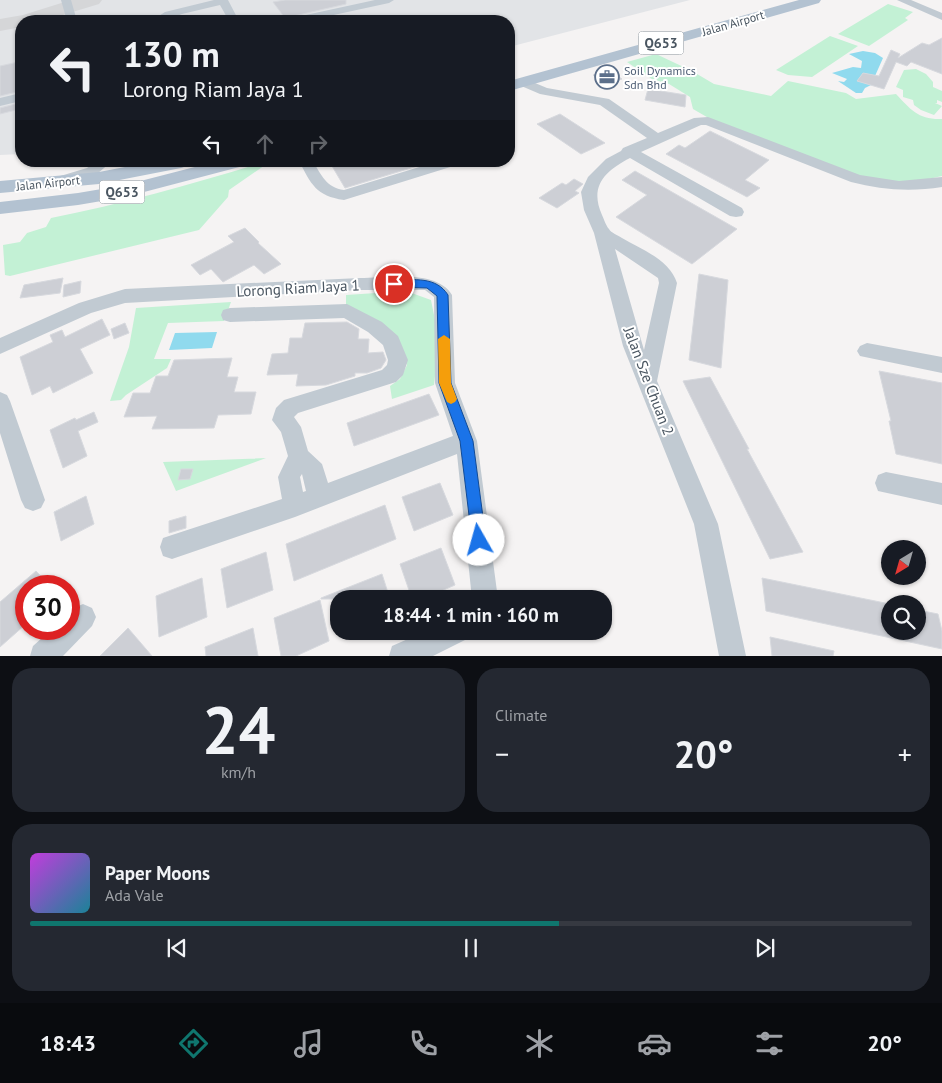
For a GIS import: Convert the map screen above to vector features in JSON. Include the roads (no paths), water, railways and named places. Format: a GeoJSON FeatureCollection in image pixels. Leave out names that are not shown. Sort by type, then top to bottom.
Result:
{"type":"FeatureCollection","features":[{"type":"Feature","properties":{"kind":"main road","name":"Jalan Airport"},"geometry":{"type":"LineString","coordinates":[[515,70],[774,0]]}},
{"type":"Feature","properties":{"kind":"main road","name":"Jalan Airport"},"geometry":{"type":"LineString","coordinates":[[515,82],[814,0]]}},
{"type":"Feature","properties":{"kind":"main road","name":"Jalan Airport"},"geometry":{"type":"LineString","coordinates":[[0,187],[48,183],[154,167]]}},
{"type":"Feature","properties":{"kind":"main road","name":"Jalan Airport"},"geometry":{"type":"LineString","coordinates":[[0,208],[78,199],[124,191],[218,167]]}},
{"type":"Feature","properties":{"kind":"street"},"geometry":{"type":"LineString","coordinates":[[66,0],[70,15]]}},
{"type":"Feature","properties":{"kind":"street"},"geometry":{"type":"LineString","coordinates":[[320,15],[389,0]]}},
{"type":"Feature","properties":{"kind":"street"},"geometry":{"type":"LineString","coordinates":[[902,0],[942,17]]}},
{"type":"Feature","properties":{"kind":"street"},"geometry":{"type":"LineString","coordinates":[[170,15],[223,1],[231,15]]}},
{"type":"Feature","properties":{"kind":"street"},"geometry":{"type":"LineString","coordinates":[[515,82],[544,92],[604,102],[657,138]]}},
{"type":"Feature","properties":{"kind":"street"},"geometry":{"type":"LineString","coordinates":[[0,102],[15,98]]}},
{"type":"Feature","properties":{"kind":"street","name":"Jalan Sze Chuan 2"},"geometry":{"type":"LineString","coordinates":[[733,656],[706,524],[633,346],[602,233],[592,210],[589,192],[591,185],[595,177],[611,162],[657,138],[699,121],[708,121],[863,181],[888,186],[918,186],[942,182]]}},
{"type":"Feature","properties":{"kind":"street"},"geometry":{"type":"LineString","coordinates":[[628,152],[736,212]]}},
{"type":"Feature","properties":{"kind":"street"},"geometry":{"type":"LineString","coordinates":[[48,183],[92,172],[98,167]]}},
{"type":"Feature","properties":{"kind":"street"},"geometry":{"type":"LineString","coordinates":[[107,167],[123,173]]}},
{"type":"Feature","properties":{"kind":"street"},"geometry":{"type":"LineString","coordinates":[[309,167],[322,189],[332,195],[344,195],[435,167]]}},
{"type":"Feature","properties":{"kind":"street"},"geometry":{"type":"LineString","coordinates":[[602,233],[661,270],[666,276],[668,283],[648,380]]}},
{"type":"Feature","properties":{"kind":"street","name":"Lorong Riam Jaya 1"},"geometry":{"type":"LineString","coordinates":[[0,346],[85,308],[125,296],[360,284],[428,284],[443,295],[445,383],[466,441],[484,590]]}},
{"type":"Feature","properties":{"kind":"street"},"geometry":{"type":"LineString","coordinates":[[230,315],[347,311],[375,327],[391,341],[398,360],[396,369],[389,376],[292,406],[284,414],[283,420],[290,427],[299,457],[314,471],[319,497]]}},
{"type":"Feature","properties":{"kind":"street"},"geometry":{"type":"LineString","coordinates":[[867,351],[942,365]]}},
{"type":"Feature","properties":{"kind":"street"},"geometry":{"type":"LineString","coordinates":[[0,401],[34,500]]}},
{"type":"Feature","properties":{"kind":"street"},"geometry":{"type":"LineString","coordinates":[[172,547],[295,506],[466,441]]}},
{"type":"Feature","properties":{"kind":"street"},"geometry":{"type":"LineString","coordinates":[[295,506],[290,477],[299,457]]}},
{"type":"Feature","properties":{"kind":"street"},"geometry":{"type":"LineString","coordinates":[[886,483],[942,494]]}},
{"type":"Feature","properties":{"kind":"street"},"geometry":{"type":"LineString","coordinates":[[43,656],[83,617]]}},
{"type":"Feature","properties":{"kind":"street"},"geometry":{"type":"LineString","coordinates":[[402,656],[437,640]]}},
{"type":"Feature","properties":{"kind":"water"},"geometry":{"type":"Polygon","coordinates":[[[863,51],[875,53],[883,58],[871,85],[865,88],[862,93],[856,93],[838,81],[844,82],[847,79],[832,73],[853,67],[861,68],[862,61],[849,54],[863,51]]]}},
{"type":"Feature","properties":{"kind":"water"},"geometry":{"type":"Polygon","coordinates":[[[217,332],[212,348],[169,350],[175,333],[217,332]]]}},
{"type":"Feature","properties":{"kind":"place","name":"Soil Dynamics Sdn Bhd"},"geometry":{"type":"Point","coordinates":[607,77]}}]}
